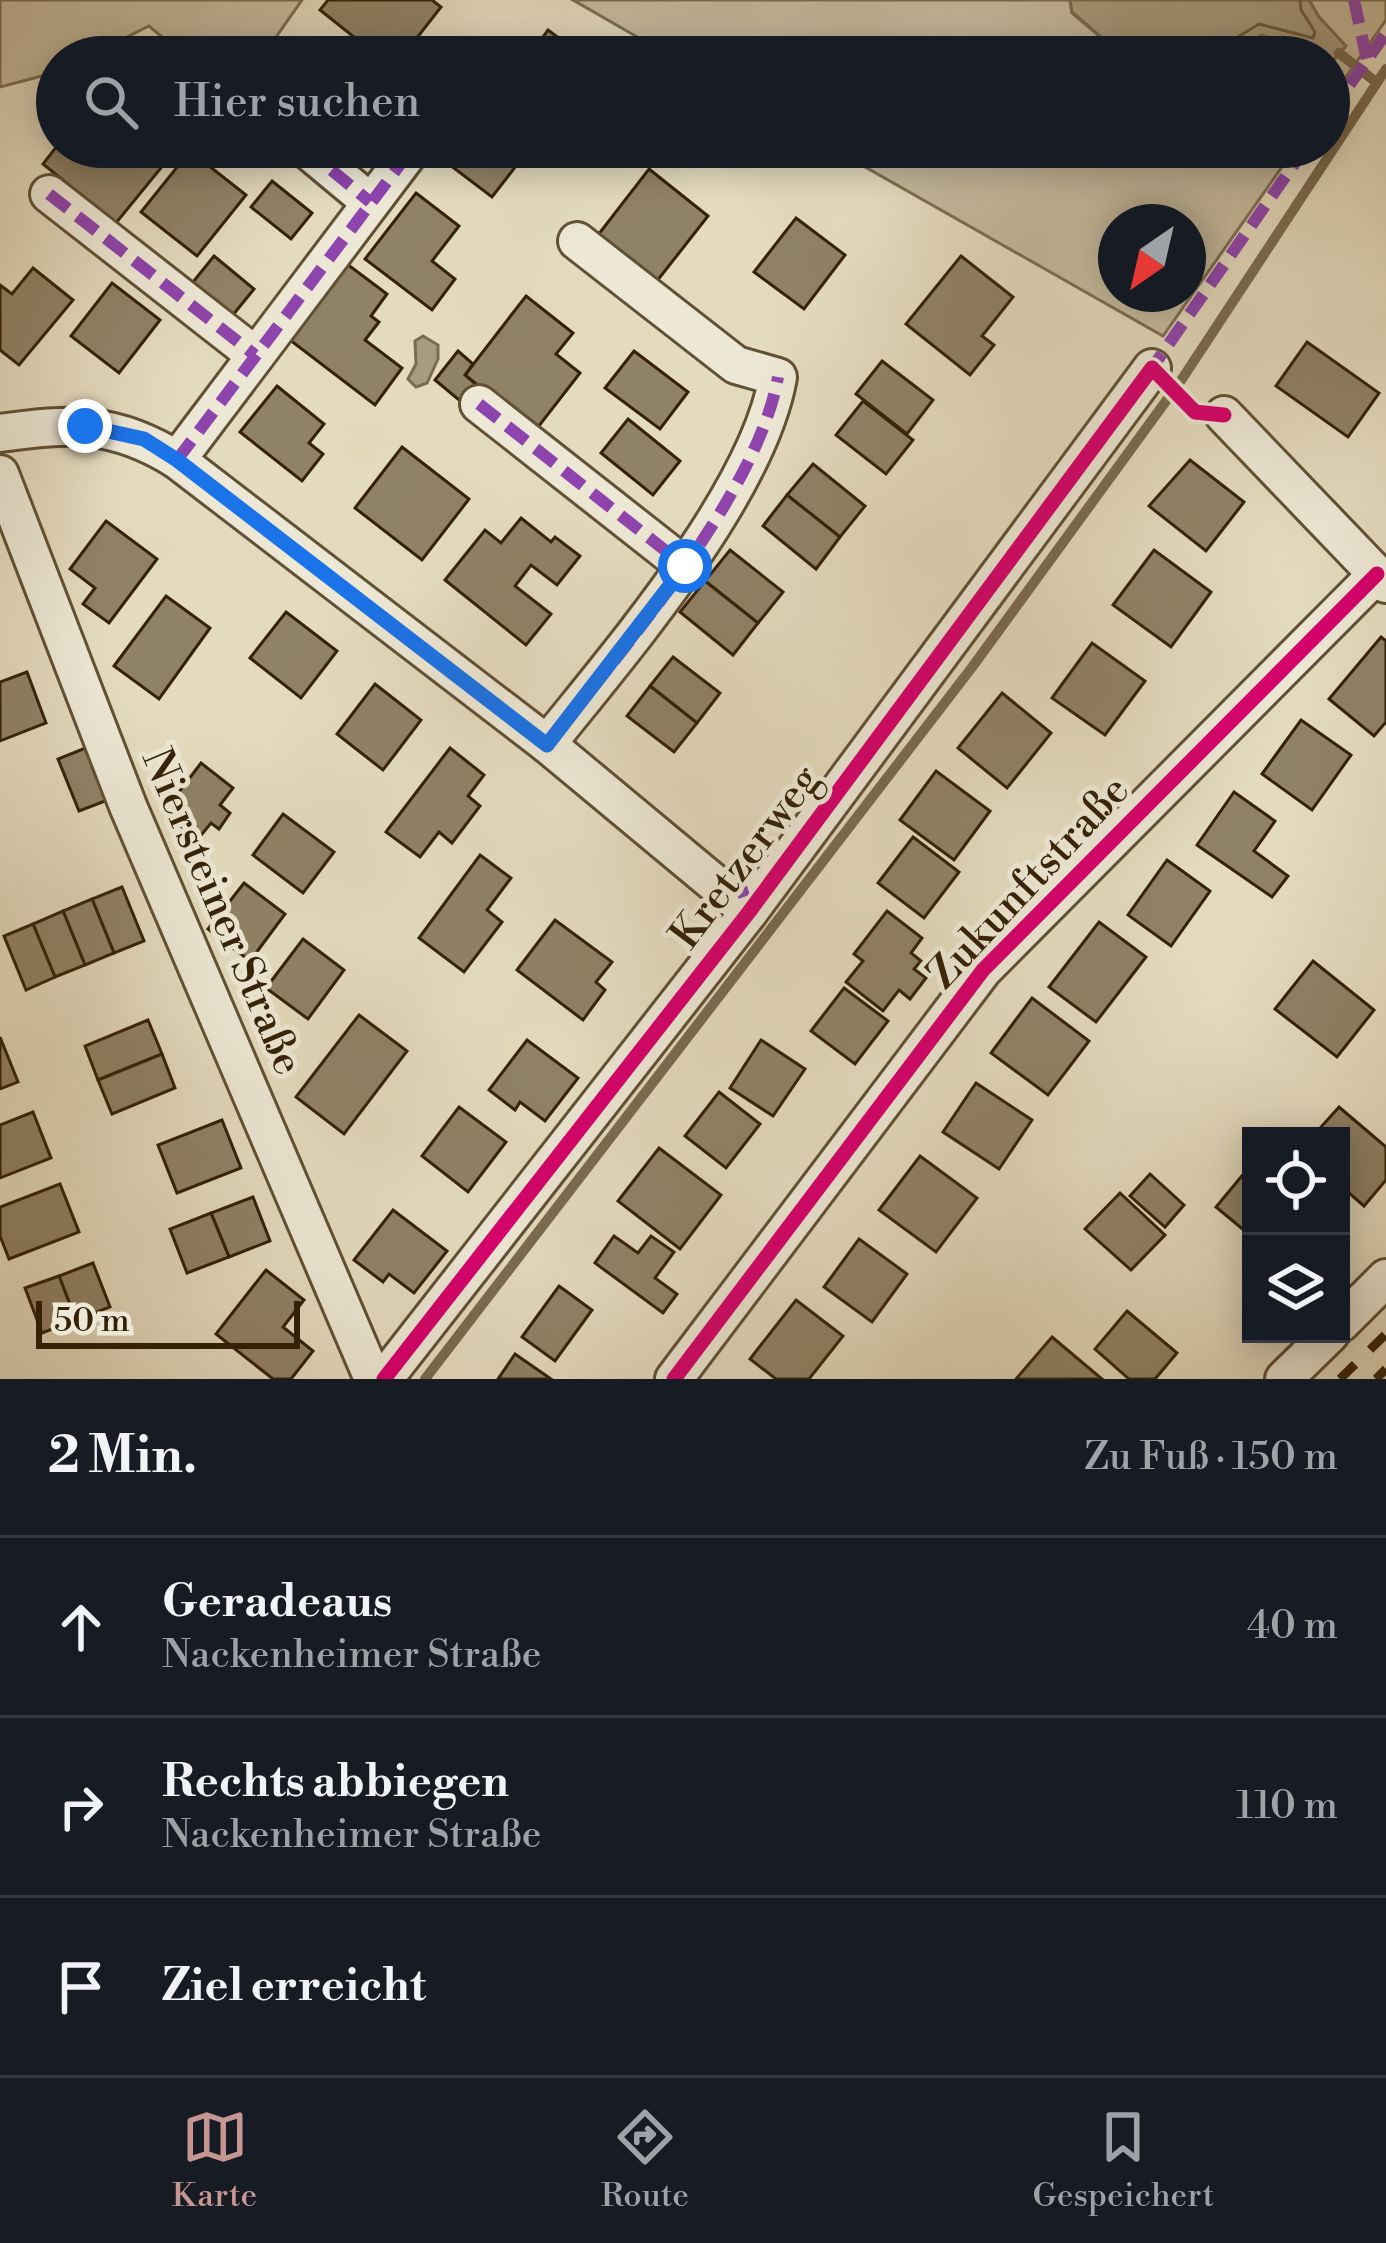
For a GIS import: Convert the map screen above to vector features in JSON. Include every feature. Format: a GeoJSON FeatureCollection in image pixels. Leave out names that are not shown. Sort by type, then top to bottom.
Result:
{"type":"FeatureCollection","features":[{"type":"Feature","properties":{"kind":"street"},"geometry":{"type":"LineString","coordinates":[[329,168],[370,202]]}},
{"type":"Feature","properties":{"kind":"street"},"geometry":{"type":"LineString","coordinates":[[177,460],[397,168]]}},
{"type":"Feature","properties":{"kind":"street"},"geometry":{"type":"LineString","coordinates":[[49,194],[255,355]]}},
{"type":"Feature","properties":{"kind":"street"},"geometry":{"type":"LineString","coordinates":[[547,745],[685,566],[754,452],[773,408],[778,377],[736,365],[577,241]]}},
{"type":"Feature","properties":{"kind":"street","name":"Kretzerweg"},"geometry":{"type":"LineString","coordinates":[[384,1379],[749,912],[1152,368]]}},
{"type":"Feature","properties":{"kind":"street"},"geometry":{"type":"LineString","coordinates":[[479,404],[685,566]]}},
{"type":"Feature","properties":{"kind":"street","name":"Zukunftstraße"},"geometry":{"type":"LineString","coordinates":[[674,1379],[982,970],[1381,579],[1224,416]]}},
{"type":"Feature","properties":{"kind":"street"},"geometry":{"type":"LineString","coordinates":[[0,433],[85,426],[144,439],[177,460],[547,745],[749,912]]}},
{"type":"Feature","properties":{"kind":"street","name":"Niersteiner Straße"},"geometry":{"type":"LineString","coordinates":[[0,474],[128,806],[373,1379]]}},
{"type":"Feature","properties":{"kind":"street"},"geometry":{"type":"LineString","coordinates":[[1350,1314],[1386,1278]]}},
{"type":"Feature","properties":{"kind":"street"},"geometry":{"type":"LineString","coordinates":[[1284,1379],[1321,1343]]}},
{"type":"Feature","properties":{"kind":"shaded area"},"geometry":{"type":"Polygon","coordinates":[[[0,0],[302,0],[277,36],[161,36],[149,26],[129,36],[36,36],[36,78],[0,87],[0,0]]]}},
{"type":"Feature","properties":{"kind":"shaded area"},"geometry":{"type":"Polygon","coordinates":[[[573,0],[1070,0],[1072,13],[1099,36],[636,36],[573,0]]]}},
{"type":"Feature","properties":{"kind":"shaded area"},"geometry":{"type":"Polygon","coordinates":[[[1309,0],[1386,0],[1386,20],[1350,71],[1350,36],[1336,36],[1309,0]]]}},
{"type":"Feature","properties":{"kind":"shaded area"},"geometry":{"type":"Polygon","coordinates":[[[867,168],[1281,168],[1206,275],[1206,204],[1098,204],[1098,299],[867,168]]]}},
{"type":"Feature","properties":{"kind":"shaded area"},"geometry":{"type":"Polygon","coordinates":[[[1121,312],[1180,312],[1163,336],[1121,312]]]}},
{"type":"Feature","properties":{"kind":"water"},"geometry":{"type":"Polygon","coordinates":[[[1070,0],[1309,0],[1337,36],[1100,36],[1072,12],[1070,0]]]}},
{"type":"Feature","properties":{"kind":"water"},"geometry":{"type":"Polygon","coordinates":[[[423,336],[438,345],[438,359],[427,383],[416,387],[408,379],[416,364],[415,341],[423,336]]]}},
{"type":"Feature","properties":{"kind":"building"},"geometry":{"type":"Polygon","coordinates":[[[328,0],[432,0],[441,7],[418,36],[353,36],[320,10],[328,0]]]}},
{"type":"Feature","properties":{"kind":"building"},"geometry":{"type":"Polygon","coordinates":[[[48,168],[161,168],[116,223],[48,168]]]}},
{"type":"Feature","properties":{"kind":"building"},"geometry":{"type":"Polygon","coordinates":[[[176,168],[212,168],[246,195],[197,256],[141,212],[176,168]]]}},
{"type":"Feature","properties":{"kind":"building"},"geometry":{"type":"Polygon","coordinates":[[[454,168],[514,168],[492,197],[454,168]]]}},
{"type":"Feature","properties":{"kind":"building"},"geometry":{"type":"Polygon","coordinates":[[[649,169],[708,216],[657,281],[598,235],[649,169]]]}},
{"type":"Feature","properties":{"kind":"building"},"geometry":{"type":"Polygon","coordinates":[[[272,181],[312,213],[291,239],[251,207],[272,181]]]}},
{"type":"Feature","properties":{"kind":"building"},"geometry":{"type":"Polygon","coordinates":[[[416,193],[459,226],[432,261],[455,279],[432,310],[365,259],[416,193]]]}},
{"type":"Feature","properties":{"kind":"building"},"geometry":{"type":"Polygon","coordinates":[[[796,218],[845,255],[804,309],[754,272],[796,218]]]}},
{"type":"Feature","properties":{"kind":"building"},"geometry":{"type":"Polygon","coordinates":[[[214,256],[254,289],[233,315],[193,282],[214,256]]]}},
{"type":"Feature","properties":{"kind":"building"},"geometry":{"type":"Polygon","coordinates":[[[961,256],[1013,297],[982,336],[994,345],[970,375],[906,324],[961,256]]]}},
{"type":"Feature","properties":{"kind":"building"},"geometry":{"type":"Polygon","coordinates":[[[343,261],[387,294],[371,316],[379,322],[365,340],[402,368],[375,405],[286,337],[343,261]]]}},
{"type":"Feature","properties":{"kind":"building"},"geometry":{"type":"Polygon","coordinates":[[[33,268],[73,300],[19,365],[0,350],[0,285],[12,294],[33,268]]]}},
{"type":"Feature","properties":{"kind":"building"},"geometry":{"type":"Polygon","coordinates":[[[112,283],[160,320],[119,373],[71,336],[112,283]]]}},
{"type":"Feature","properties":{"kind":"building"},"geometry":{"type":"Polygon","coordinates":[[[526,296],[573,333],[556,354],[580,373],[535,431],[465,375],[526,296]]]}},
{"type":"Feature","properties":{"kind":"building"},"geometry":{"type":"Polygon","coordinates":[[[1307,342],[1379,393],[1348,437],[1276,386],[1307,342]]]}},
{"type":"Feature","properties":{"kind":"building"},"geometry":{"type":"Polygon","coordinates":[[[458,351],[473,364],[465,375],[478,386],[464,404],[435,380],[458,351]]]}},
{"type":"Feature","properties":{"kind":"building"},"geometry":{"type":"Polygon","coordinates":[[[634,351],[688,392],[660,429],[605,388],[634,351]]]}},
{"type":"Feature","properties":{"kind":"building"},"geometry":{"type":"Polygon","coordinates":[[[882,361],[933,400],[907,434],[856,394],[882,361]]]}},
{"type":"Feature","properties":{"kind":"building"},"geometry":{"type":"Polygon","coordinates":[[[277,386],[324,424],[309,443],[323,454],[302,481],[240,432],[277,386]]]}},
{"type":"Feature","properties":{"kind":"building"},"geometry":{"type":"Polygon","coordinates":[[[863,401],[913,440],[886,474],[836,435],[863,401]]]}},
{"type":"Feature","properties":{"kind":"building"},"geometry":{"type":"Polygon","coordinates":[[[628,419],[680,461],[653,495],[601,453],[628,419]]]}},
{"type":"Feature","properties":{"kind":"building"},"geometry":{"type":"Polygon","coordinates":[[[402,447],[469,499],[422,560],[355,508],[402,447]]]}},
{"type":"Feature","properties":{"kind":"building"},"geometry":{"type":"Polygon","coordinates":[[[1190,460],[1244,502],[1206,551],[1149,506],[1190,460]]]}},
{"type":"Feature","properties":{"kind":"building"},"geometry":{"type":"Polygon","coordinates":[[[813,464],[865,506],[840,537],[787,495],[813,464]]]}},
{"type":"Feature","properties":{"kind":"building"},"geometry":{"type":"Polygon","coordinates":[[[787,495],[840,537],[816,569],[763,526],[787,495]]]}},
{"type":"Feature","properties":{"kind":"building"},"geometry":{"type":"Polygon","coordinates":[[[521,518],[551,542],[555,537],[580,556],[557,585],[531,565],[515,586],[551,614],[526,645],[445,580],[485,530],[501,543],[521,518]]]}},
{"type":"Feature","properties":{"kind":"building"},"geometry":{"type":"Polygon","coordinates":[[[106,521],[157,559],[109,623],[83,604],[95,588],[70,569],[106,521]]]}},
{"type":"Feature","properties":{"kind":"building"},"geometry":{"type":"Polygon","coordinates":[[[730,550],[783,592],[758,623],[705,581],[730,550]]]}},
{"type":"Feature","properties":{"kind":"building"},"geometry":{"type":"Polygon","coordinates":[[[1154,550],[1211,592],[1171,647],[1113,605],[1154,550]]]}},
{"type":"Feature","properties":{"kind":"building"},"geometry":{"type":"Polygon","coordinates":[[[705,581],[758,623],[733,655],[680,612],[705,581]]]}},
{"type":"Feature","properties":{"kind":"building"},"geometry":{"type":"Polygon","coordinates":[[[166,596],[210,628],[159,699],[114,666],[166,596]]]}},
{"type":"Feature","properties":{"kind":"building"},"geometry":{"type":"Polygon","coordinates":[[[286,612],[337,651],[301,698],[250,658],[286,612]]]}},
{"type":"Feature","properties":{"kind":"building"},"geometry":{"type":"Polygon","coordinates":[[[1381,637],[1386,641],[1386,722],[1374,736],[1329,699],[1381,637]]]}},
{"type":"Feature","properties":{"kind":"building"},"geometry":{"type":"Polygon","coordinates":[[[1092,643],[1145,681],[1105,735],[1052,698],[1092,643]]]}},
{"type":"Feature","properties":{"kind":"building"},"geometry":{"type":"Polygon","coordinates":[[[673,657],[720,693],[697,723],[650,686],[673,657]]]}},
{"type":"Feature","properties":{"kind":"building"},"geometry":{"type":"Polygon","coordinates":[[[27,672],[46,723],[0,741],[0,682],[27,672]]]}},
{"type":"Feature","properties":{"kind":"building"},"geometry":{"type":"Polygon","coordinates":[[[375,684],[421,720],[383,770],[337,734],[375,684]]]}},
{"type":"Feature","properties":{"kind":"building"},"geometry":{"type":"Polygon","coordinates":[[[650,686],[697,723],[674,752],[627,716],[650,686]]]}},
{"type":"Feature","properties":{"kind":"building"},"geometry":{"type":"Polygon","coordinates":[[[1002,693],[1051,733],[1007,788],[958,748],[1002,693]]]}},
{"type":"Feature","properties":{"kind":"building"},"geometry":{"type":"Polygon","coordinates":[[[1301,720],[1351,755],[1312,810],[1262,774],[1301,720]]]}},
{"type":"Feature","properties":{"kind":"building"},"geometry":{"type":"Polygon","coordinates":[[[88,747],[108,800],[79,811],[58,759],[88,747]]]}},
{"type":"Feature","properties":{"kind":"building"},"geometry":{"type":"Polygon","coordinates":[[[450,748],[484,775],[468,796],[480,806],[452,843],[439,832],[420,857],[386,832],[450,748]]]}},
{"type":"Feature","properties":{"kind":"building"},"geometry":{"type":"Polygon","coordinates":[[[201,763],[233,788],[220,805],[230,813],[219,829],[211,823],[198,839],[163,813],[201,763]]]}},
{"type":"Feature","properties":{"kind":"building"},"geometry":{"type":"Polygon","coordinates":[[[936,771],[990,811],[954,860],[900,820],[936,771]]]}},
{"type":"Feature","properties":{"kind":"building"},"geometry":{"type":"Polygon","coordinates":[[[1234,792],[1275,821],[1254,851],[1288,876],[1272,897],[1197,845],[1234,792]]]}},
{"type":"Feature","properties":{"kind":"building"},"geometry":{"type":"Polygon","coordinates":[[[283,814],[334,852],[303,893],[253,855],[283,814]]]}},
{"type":"Feature","properties":{"kind":"building"},"geometry":{"type":"Polygon","coordinates":[[[913,837],[959,872],[924,918],[878,883],[913,837]]]}},
{"type":"Feature","properties":{"kind":"building"},"geometry":{"type":"Polygon","coordinates":[[[480,855],[511,878],[487,910],[502,922],[464,972],[419,938],[480,855]]]}},
{"type":"Feature","properties":{"kind":"building"},"geometry":{"type":"Polygon","coordinates":[[[1167,860],[1210,891],[1171,946],[1128,915],[1167,860]]]}},
{"type":"Feature","properties":{"kind":"building"},"geometry":{"type":"Polygon","coordinates":[[[244,883],[285,914],[250,961],[208,929],[244,883]]]}},
{"type":"Feature","properties":{"kind":"building"},"geometry":{"type":"Polygon","coordinates":[[[122,887],[144,941],[114,953],[92,899],[122,887]]]}},
{"type":"Feature","properties":{"kind":"building"},"geometry":{"type":"Polygon","coordinates":[[[92,899],[114,953],[85,965],[63,911],[92,899]]]}},
{"type":"Feature","properties":{"kind":"building"},"geometry":{"type":"Polygon","coordinates":[[[63,911],[85,965],[55,977],[33,924],[63,911]]]}},
{"type":"Feature","properties":{"kind":"building"},"geometry":{"type":"Polygon","coordinates":[[[887,911],[922,938],[911,953],[921,961],[914,969],[926,978],[910,999],[899,990],[883,1011],[846,982],[863,961],[854,954],[887,911]]]}},
{"type":"Feature","properties":{"kind":"building"},"geometry":{"type":"Polygon","coordinates":[[[555,920],[612,962],[596,982],[605,990],[583,1020],[517,970],[555,920]]]}},
{"type":"Feature","properties":{"kind":"building"},"geometry":{"type":"Polygon","coordinates":[[[1099,922],[1146,957],[1096,1022],[1049,987],[1099,922]]]}},
{"type":"Feature","properties":{"kind":"building"},"geometry":{"type":"Polygon","coordinates":[[[33,924],[55,977],[26,990],[4,936],[33,924]]]}},
{"type":"Feature","properties":{"kind":"building"},"geometry":{"type":"Polygon","coordinates":[[[303,939],[344,970],[308,1019],[266,988],[303,939]]]}},
{"type":"Feature","properties":{"kind":"building"},"geometry":{"type":"Polygon","coordinates":[[[1313,961],[1374,1010],[1337,1057],[1275,1009],[1313,961]]]}},
{"type":"Feature","properties":{"kind":"building"},"geometry":{"type":"Polygon","coordinates":[[[844,988],[888,1021],[855,1064],[811,1031],[844,988]]]}},
{"type":"Feature","properties":{"kind":"building"},"geometry":{"type":"Polygon","coordinates":[[[1032,998],[1089,1041],[1048,1095],[991,1053],[1032,998]]]}},
{"type":"Feature","properties":{"kind":"building"},"geometry":{"type":"Polygon","coordinates":[[[359,1015],[407,1051],[344,1134],[296,1097],[359,1015]]]}},
{"type":"Feature","properties":{"kind":"building"},"geometry":{"type":"Polygon","coordinates":[[[148,1020],[162,1054],[98,1080],[85,1046],[148,1020]]]}},
{"type":"Feature","properties":{"kind":"building"},"geometry":{"type":"Polygon","coordinates":[[[0,1037],[18,1082],[0,1089],[0,1037]]]}},
{"type":"Feature","properties":{"kind":"building"},"geometry":{"type":"Polygon","coordinates":[[[527,1040],[578,1078],[545,1121],[520,1102],[515,1110],[489,1090],[527,1040]]]}},
{"type":"Feature","properties":{"kind":"building"},"geometry":{"type":"Polygon","coordinates":[[[761,1040],[805,1069],[773,1116],[730,1088],[761,1040]]]}},
{"type":"Feature","properties":{"kind":"building"},"geometry":{"type":"Polygon","coordinates":[[[162,1054],[175,1088],[112,1114],[98,1080],[162,1054]]]}},
{"type":"Feature","properties":{"kind":"building"},"geometry":{"type":"Polygon","coordinates":[[[976,1083],[1032,1120],[999,1169],[943,1132],[976,1083]]]}},
{"type":"Feature","properties":{"kind":"building"},"geometry":{"type":"Polygon","coordinates":[[[719,1092],[760,1124],[726,1168],[685,1136],[719,1092]]]}},
{"type":"Feature","properties":{"kind":"building"},"geometry":{"type":"Polygon","coordinates":[[[459,1107],[506,1142],[468,1192],[422,1156],[459,1107]]]}},
{"type":"Feature","properties":{"kind":"building"},"geometry":{"type":"Polygon","coordinates":[[[1339,1107],[1386,1147],[1386,1180],[1364,1206],[1350,1194],[1350,1127],[1321,1127],[1339,1107]]]}},
{"type":"Feature","properties":{"kind":"building"},"geometry":{"type":"Polygon","coordinates":[[[33,1112],[51,1158],[0,1178],[0,1125],[33,1112]]]}},
{"type":"Feature","properties":{"kind":"building"},"geometry":{"type":"Polygon","coordinates":[[[222,1120],[241,1168],[177,1193],[158,1145],[222,1120]]]}},
{"type":"Feature","properties":{"kind":"building"},"geometry":{"type":"Polygon","coordinates":[[[659,1148],[721,1195],[680,1249],[618,1201],[659,1148]]]}},
{"type":"Feature","properties":{"kind":"building"},"geometry":{"type":"Polygon","coordinates":[[[920,1156],[977,1198],[936,1252],[879,1210],[920,1156]]]}},
{"type":"Feature","properties":{"kind":"building"},"geometry":{"type":"Polygon","coordinates":[[[1150,1174],[1184,1205],[1165,1227],[1130,1196],[1150,1174]]]}},
{"type":"Feature","properties":{"kind":"building"},"geometry":{"type":"Polygon","coordinates":[[[1242,1176],[1242,1229],[1216,1207],[1242,1176]]]}},
{"type":"Feature","properties":{"kind":"building"},"geometry":{"type":"Polygon","coordinates":[[[60,1184],[79,1232],[9,1259],[0,1236],[0,1207],[60,1184]]]}},
{"type":"Feature","properties":{"kind":"building"},"geometry":{"type":"Polygon","coordinates":[[[1120,1193],[1165,1235],[1131,1270],[1085,1229],[1120,1193]]]}},
{"type":"Feature","properties":{"kind":"building"},"geometry":{"type":"Polygon","coordinates":[[[253,1197],[270,1241],[229,1257],[211,1213],[253,1197]]]}},
{"type":"Feature","properties":{"kind":"building"},"geometry":{"type":"Polygon","coordinates":[[[393,1210],[447,1251],[414,1293],[389,1274],[383,1282],[354,1260],[393,1210]]]}},
{"type":"Feature","properties":{"kind":"building"},"geometry":{"type":"Polygon","coordinates":[[[211,1213],[229,1257],[187,1273],[170,1229],[211,1213]]]}},
{"type":"Feature","properties":{"kind":"building"},"geometry":{"type":"Polygon","coordinates":[[[614,1236],[638,1253],[651,1236],[674,1252],[655,1278],[677,1294],[663,1313],[595,1263],[614,1236]]]}},
{"type":"Feature","properties":{"kind":"building"},"geometry":{"type":"Polygon","coordinates":[[[859,1239],[907,1274],[872,1322],[824,1287],[859,1239]]]}},
{"type":"Feature","properties":{"kind":"building"},"geometry":{"type":"Polygon","coordinates":[[[93,1263],[110,1307],[76,1320],[59,1276],[93,1263]]]}},
{"type":"Feature","properties":{"kind":"building"},"geometry":{"type":"Polygon","coordinates":[[[266,1270],[304,1300],[283,1327],[313,1351],[291,1379],[273,1379],[216,1334],[266,1270]]]}},
{"type":"Feature","properties":{"kind":"building"},"geometry":{"type":"Polygon","coordinates":[[[59,1276],[76,1320],[42,1333],[25,1288],[59,1276]]]}},
{"type":"Feature","properties":{"kind":"building"},"geometry":{"type":"Polygon","coordinates":[[[559,1286],[592,1310],[555,1361],[522,1337],[559,1286]]]}},
{"type":"Feature","properties":{"kind":"building"},"geometry":{"type":"Polygon","coordinates":[[[796,1300],[843,1336],[809,1379],[776,1379],[750,1359],[796,1300]]]}},
{"type":"Feature","properties":{"kind":"building"},"geometry":{"type":"Polygon","coordinates":[[[1127,1311],[1177,1353],[1155,1379],[1129,1379],[1095,1349],[1127,1311]]]}},
{"type":"Feature","properties":{"kind":"building"},"geometry":{"type":"Polygon","coordinates":[[[1052,1337],[1102,1379],[1016,1379],[1052,1337]]]}},
{"type":"Feature","properties":{"kind":"building"},"geometry":{"type":"Polygon","coordinates":[[[515,1354],[551,1379],[498,1379],[515,1354]]]}},
{"type":"Feature","properties":{"kind":"waterway"},"geometry":{"type":"LineString","coordinates":[[1350,62],[1376,82]]}},
{"type":"Feature","properties":{"kind":"waterway"},"geometry":{"type":"LineString","coordinates":[[1350,124],[1386,69]]}},
{"type":"Feature","properties":{"kind":"waterway"},"geometry":{"type":"LineString","coordinates":[[425,1379],[973,666],[1182,379],[1321,168]]}},
{"type":"Feature","properties":{"kind":"railway"},"geometry":{"type":"LineString","coordinates":[[1340,1379],[1386,1334]]}},
{"type":"Feature","properties":{"kind":"railway"},"geometry":{"type":"LineString","coordinates":[[1376,1379],[1386,1369]]}},
{"type":"Feature","properties":{"kind":"marked path"},"geometry":{"type":"LineString","coordinates":[[1354,0],[1367,60]]}},
{"type":"Feature","properties":{"kind":"marked path"},"geometry":{"type":"LineString","coordinates":[[1350,84],[1386,33]]}},
{"type":"Feature","properties":{"kind":"marked path"},"geometry":{"type":"LineString","coordinates":[[329,168],[370,202]]}},
{"type":"Feature","properties":{"kind":"marked path"},"geometry":{"type":"LineString","coordinates":[[177,460],[397,168]]}},
{"type":"Feature","properties":{"kind":"marked path"},"geometry":{"type":"LineString","coordinates":[[1156,373],[1152,368],[1291,168]]}},
{"type":"Feature","properties":{"kind":"marked path"},"geometry":{"type":"LineString","coordinates":[[49,194],[255,355]]}},
{"type":"Feature","properties":{"kind":"marked path"},"geometry":{"type":"LineString","coordinates":[[547,744],[648,618],[715,520],[744,471],[778,377]]}},
{"type":"Feature","properties":{"kind":"marked path"},"geometry":{"type":"LineString","coordinates":[[479,404],[685,566]]}},
{"type":"Feature","properties":{"kind":"marked path"},"geometry":{"type":"LineString","coordinates":[[737,874],[749,912]]}},
{"type":"Feature","properties":{"kind":"cycle path"},"geometry":{"type":"LineString","coordinates":[[384,1379],[749,912],[1152,368],[1195,412],[1224,415]]}},
{"type":"Feature","properties":{"kind":"cycle path"},"geometry":{"type":"LineString","coordinates":[[674,1379],[983,970],[1377,574]]}},
{"type":"Feature","properties":{"kind":"route"},"geometry":{"type":"LineString","coordinates":[[85,426],[144,439],[177,460],[547,745],[685,566]]}}]}
